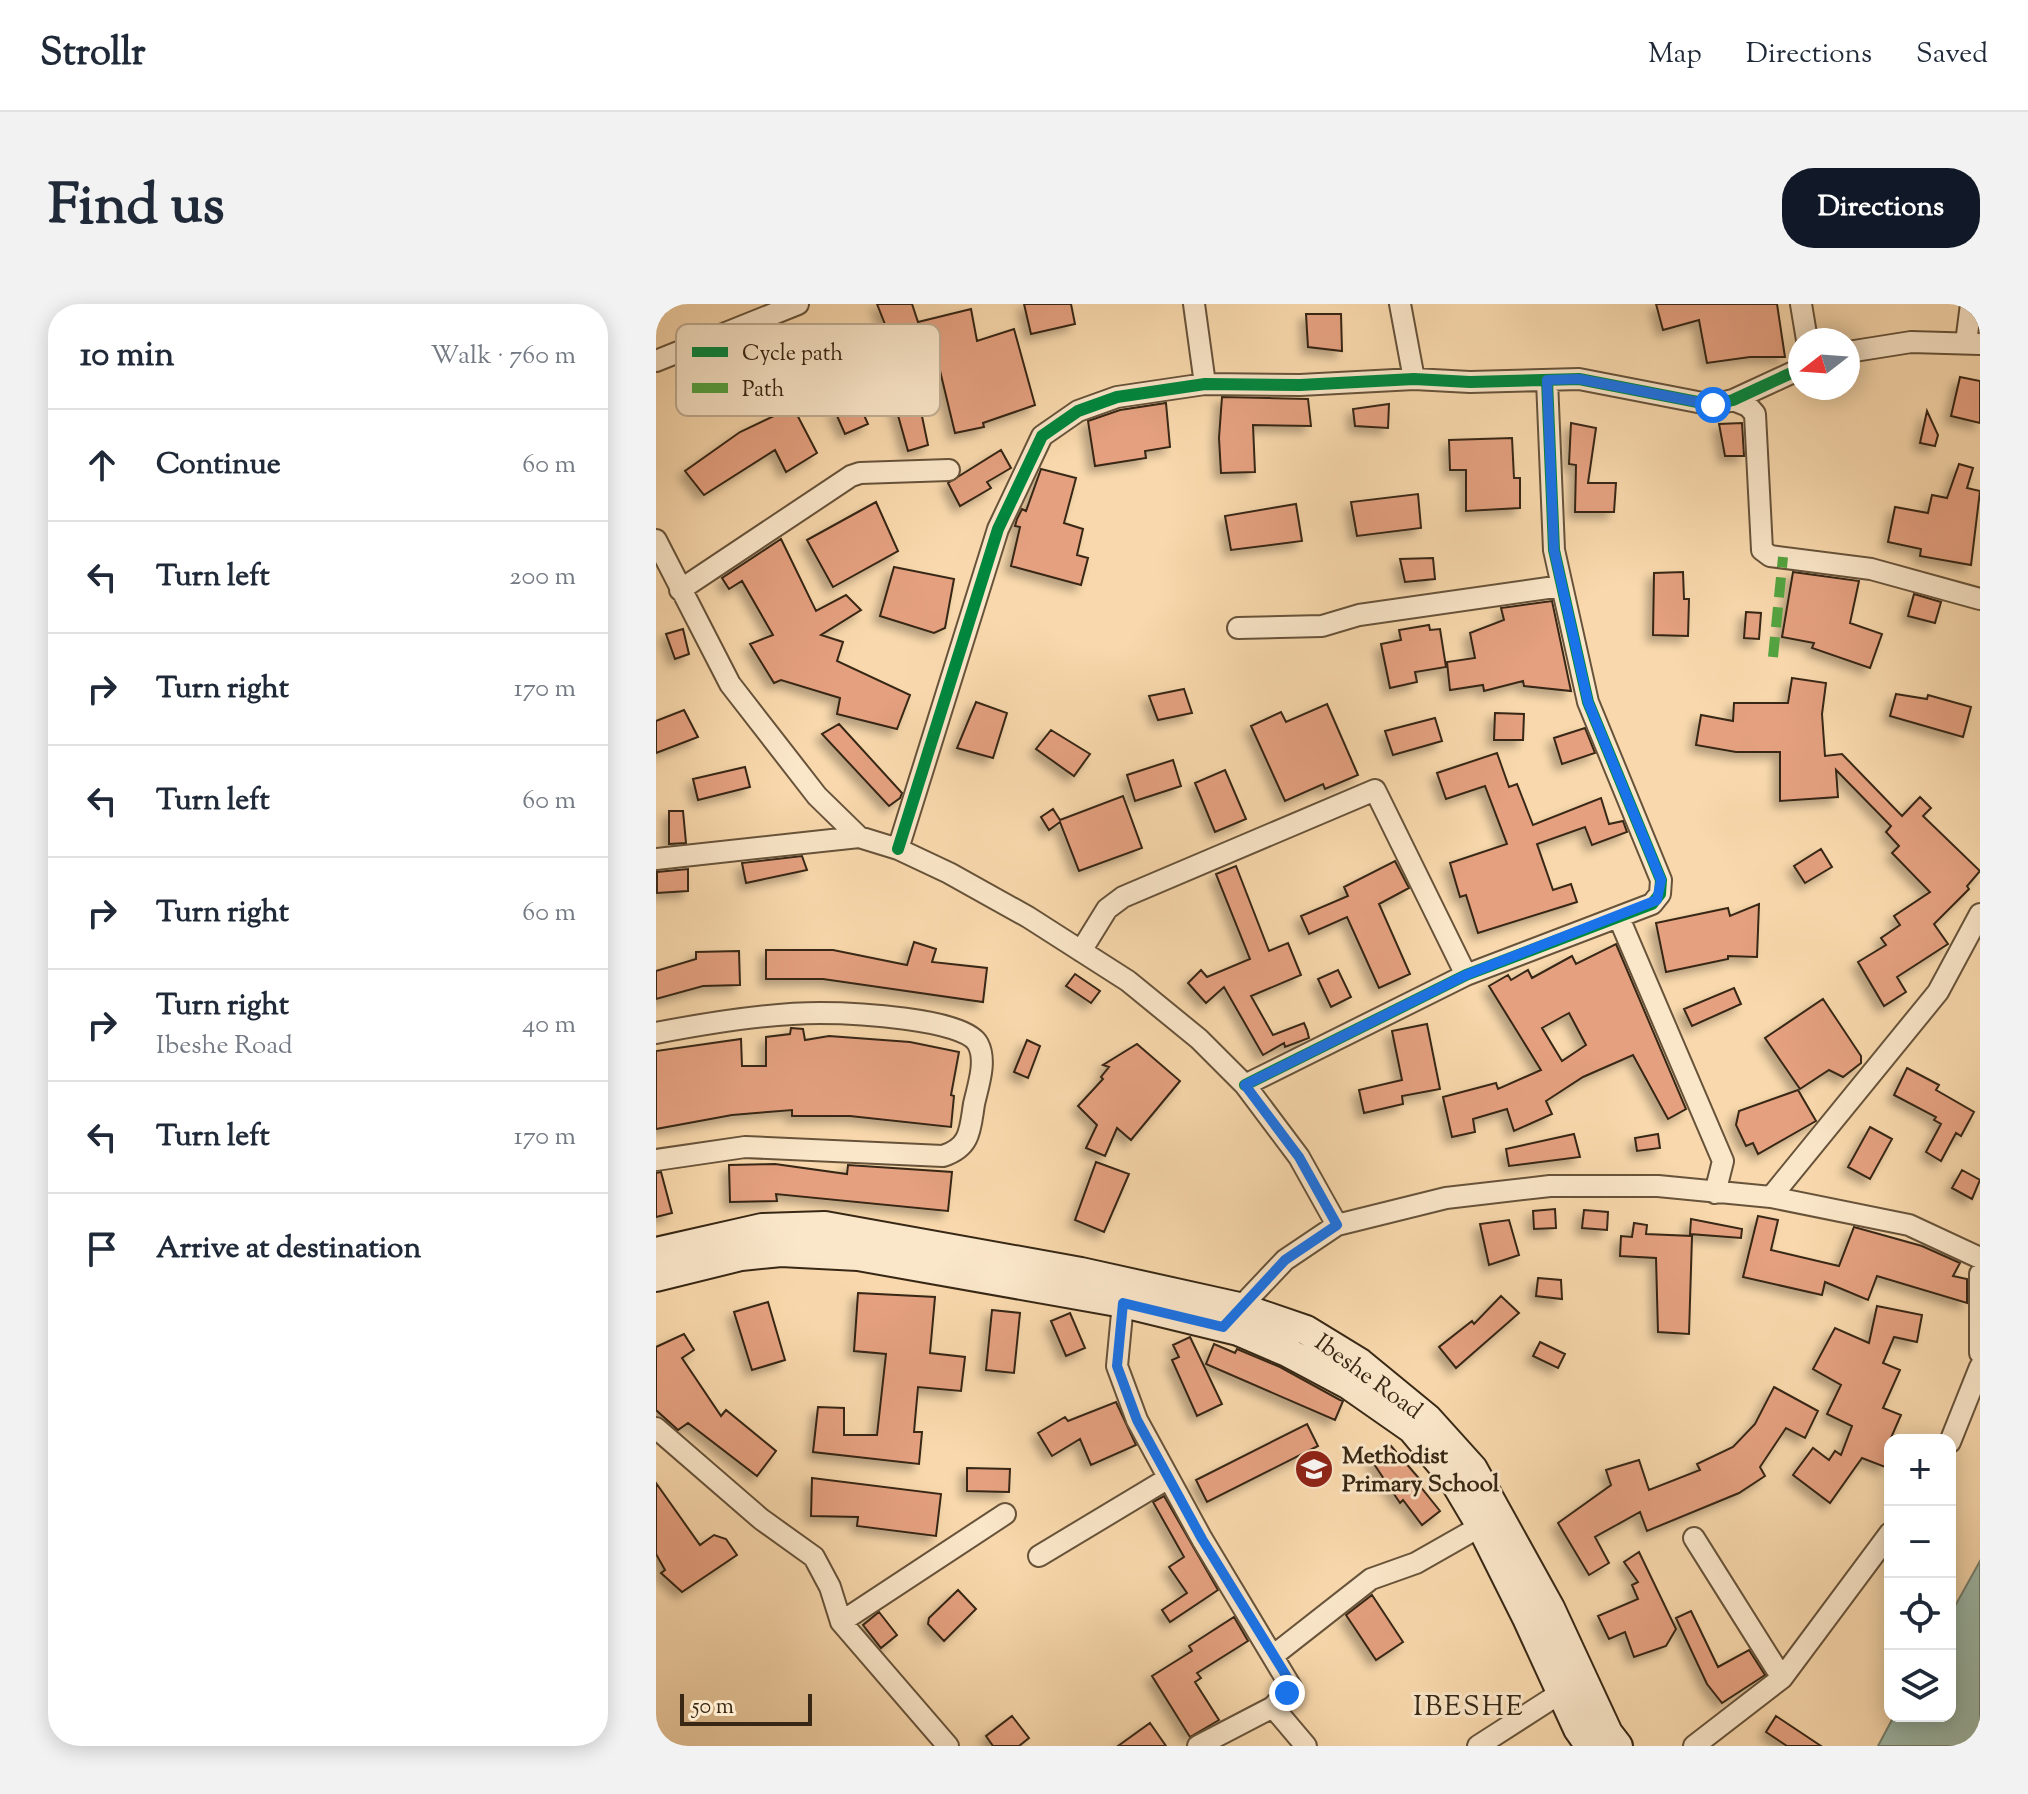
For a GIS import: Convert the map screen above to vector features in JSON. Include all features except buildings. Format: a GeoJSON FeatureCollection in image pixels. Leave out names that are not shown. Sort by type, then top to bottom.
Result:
{"type":"FeatureCollection","features":[{"type":"Feature","properties":{"kind":"main road","name":"Ibeshe Road"},"geometry":{"type":"LineString","coordinates":[[656,1252],[762,1228],[825,1226],[1081,1272],[1231,1317],[1349,1385],[1412,1429],[1452,1477],[1481,1526],[1590,1746]]}},
{"type":"Feature","properties":{"kind":"main road","name":"Ibeshe Road"},"geometry":{"type":"LineString","coordinates":[[656,1277],[741,1256],[781,1252],[842,1255],[1123,1303],[1306,1330],[1360,1363],[1427,1418],[1473,1469],[1505,1522],[1608,1733],[1618,1746]]}},
{"type":"Feature","properties":{"kind":"street"},"geometry":{"type":"LineString","coordinates":[[748,324],[798,304]]}},
{"type":"Feature","properties":{"kind":"street"},"geometry":{"type":"LineString","coordinates":[[1194,304],[1205,384]]}},
{"type":"Feature","properties":{"kind":"street"},"geometry":{"type":"LineString","coordinates":[[1400,304],[1414,379]]}},
{"type":"Feature","properties":{"kind":"street"},"geometry":{"type":"LineString","coordinates":[[1801,304],[1805,328]]}},
{"type":"Feature","properties":{"kind":"street"},"geometry":{"type":"LineString","coordinates":[[1860,350],[1911,342],[1973,344],[1971,304]]}},
{"type":"Feature","properties":{"kind":"street"},"geometry":{"type":"LineString","coordinates":[[656,361],[676,353]]}},
{"type":"Feature","properties":{"kind":"street"},"geometry":{"type":"LineString","coordinates":[[898,849],[998,529],[1042,436],[1078,411],[1117,397],[1205,384],[1300,385],[1414,379],[1579,379],[1713,405],[1733,400],[1788,375]]}},
{"type":"Feature","properties":{"kind":"street"},"geometry":{"type":"LineString","coordinates":[[1245,1085],[1466,975],[1619,918],[1657,900],[1661,880],[1588,702],[1554,550],[1547,380]]}},
{"type":"Feature","properties":{"kind":"street"},"geometry":{"type":"LineString","coordinates":[[1733,400],[1748,406],[1755,414],[1762,550],[1770,556],[1871,569],[1980,599]]}},
{"type":"Feature","properties":{"kind":"street"},"geometry":{"type":"LineString","coordinates":[[680,590],[851,476],[860,473],[949,470]]}},
{"type":"Feature","properties":{"kind":"street"},"geometry":{"type":"LineString","coordinates":[[657,546],[730,684],[817,796],[859,837]]}},
{"type":"Feature","properties":{"kind":"street"},"geometry":{"type":"LineString","coordinates":[[1238,628],[1322,626],[1359,615],[1562,586]]}},
{"type":"Feature","properties":{"kind":"street"},"geometry":{"type":"LineString","coordinates":[[1081,951],[1100,917],[1123,897],[1375,790],[1466,975]]}},
{"type":"Feature","properties":{"kind":"street"},"geometry":{"type":"LineString","coordinates":[[656,859],[673,860],[859,837],[898,849],[1028,917],[1128,981],[1199,1039],[1245,1085],[1299,1157],[1337,1225]]}},
{"type":"Feature","properties":{"kind":"street"},"geometry":{"type":"LineString","coordinates":[[1771,1197],[1938,992],[1980,914]]}},
{"type":"Feature","properties":{"kind":"street"},"geometry":{"type":"LineString","coordinates":[[1619,918],[1723,1161],[1715,1193]]}},
{"type":"Feature","properties":{"kind":"street"},"geometry":{"type":"LineString","coordinates":[[656,1033],[819,1013],[961,1029],[978,1041],[983,1057],[968,1140],[959,1151],[745,1147],[656,1160]]}},
{"type":"Feature","properties":{"kind":"street"},"geometry":{"type":"LineString","coordinates":[[1231,1317],[1285,1260],[1337,1225],[1446,1198],[1550,1186],[1658,1186],[1771,1197],[1909,1225],[1980,1258]]}},
{"type":"Feature","properties":{"kind":"street"},"geometry":{"type":"LineString","coordinates":[[1980,1274],[1980,1353]]}},
{"type":"Feature","properties":{"kind":"street"},"geometry":{"type":"LineString","coordinates":[[1123,1303],[1117,1366],[1137,1420],[1167,1479],[1291,1687],[1273,1707],[1198,1746]]}},
{"type":"Feature","properties":{"kind":"street"},"geometry":{"type":"LineString","coordinates":[[1953,1434],[1980,1367]]}},
{"type":"Feature","properties":{"kind":"street"},"geometry":{"type":"LineString","coordinates":[[656,1428],[761,1519],[814,1557],[830,1587],[841,1622],[948,1746]]}},
{"type":"Feature","properties":{"kind":"street"},"geometry":{"type":"LineString","coordinates":[[1039,1556],[1167,1479]]}},
{"type":"Feature","properties":{"kind":"street"},"geometry":{"type":"LineString","coordinates":[[841,1622],[1005,1514]]}},
{"type":"Feature","properties":{"kind":"street"},"geometry":{"type":"LineString","coordinates":[[1274,1655],[1371,1579],[1416,1563],[1481,1526]]}},
{"type":"Feature","properties":{"kind":"street"},"geometry":{"type":"LineString","coordinates":[[1694,1538],[1782,1678]]}},
{"type":"Feature","properties":{"kind":"street"},"geometry":{"type":"LineString","coordinates":[[1694,1746],[1782,1678],[1884,1541]]}},
{"type":"Feature","properties":{"kind":"street"},"geometry":{"type":"LineString","coordinates":[[1481,1745],[1562,1692]]}},
{"type":"Feature","properties":{"kind":"street"},"geometry":{"type":"LineString","coordinates":[[1273,1707],[1306,1746]]}},
{"type":"Feature","properties":{"kind":"shaded area"},"geometry":{"type":"Polygon","coordinates":[[[1980,1561],[1980,1746],[1878,1746],[1891,1722],[1956,1722],[1956,1604],[1980,1561]]]}},
{"type":"Feature","properties":{"kind":"marked path"},"geometry":{"type":"LineString","coordinates":[[1773,657],[1783,557]]}},
{"type":"Feature","properties":{"kind":"cycle path"},"geometry":{"type":"LineString","coordinates":[[898,849],[998,529],[1042,436],[1078,411],[1117,397],[1205,384],[1300,385],[1414,379],[1470,382],[1579,379],[1713,405],[1733,400],[1788,375]]}},
{"type":"Feature","properties":{"kind":"cycle path"},"geometry":{"type":"LineString","coordinates":[[1245,1085],[1466,975],[1652,904],[1660,894],[1661,880],[1588,702],[1554,550],[1547,380]]}},
{"type":"Feature","properties":{"kind":"place","name":"Methodist Primary School"},"geometry":{"type":"Point","coordinates":[1314,1469]}},
{"type":"Feature","properties":{"kind":"district","name":"IBESHE"},"geometry":{"type":"Point","coordinates":[1469,1705]}},
{"type":"Feature","properties":{"kind":"route"},"geometry":{"type":"LineString","coordinates":[[1287,1693],[1291,1687],[1287,1677],[1202,1539],[1137,1420],[1117,1366],[1123,1303],[1223,1327],[1285,1260],[1337,1225],[1299,1157],[1245,1085],[1349,1030],[1466,975],[1619,918],[1657,900],[1661,880],[1619,785],[1588,702],[1554,550],[1547,380],[1579,379],[1713,405]]}}]}
